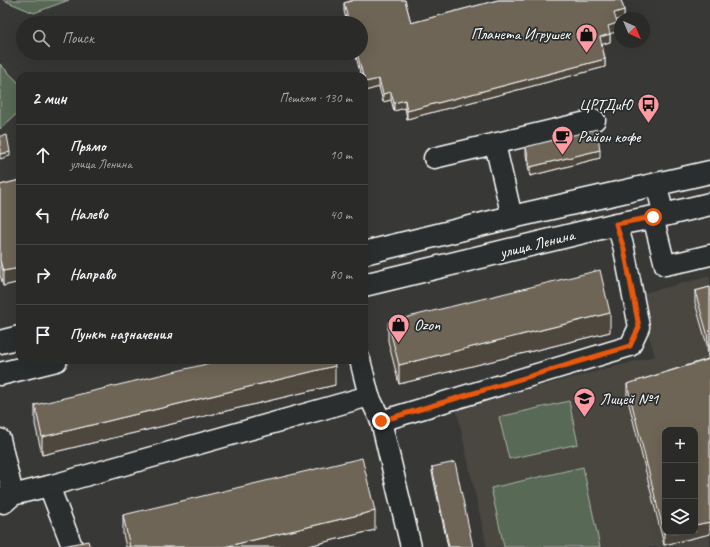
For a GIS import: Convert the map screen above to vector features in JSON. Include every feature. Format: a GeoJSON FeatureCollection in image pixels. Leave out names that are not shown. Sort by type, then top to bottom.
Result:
{"type":"FeatureCollection","features":[{"type":"Feature","properties":{"kind":"main road","name":"улица Ленина"},"geometry":{"type":"LineString","coordinates":[[368,252],[512,217],[710,172]]}},
{"type":"Feature","properties":{"kind":"main road","name":"улица Ленина"},"geometry":{"type":"LineString","coordinates":[[368,285],[616,224],[710,204]]}},
{"type":"Feature","properties":{"kind":"main road"},"geometry":{"type":"LineString","coordinates":[[0,342],[16,338]]}},
{"type":"Feature","properties":{"kind":"main road"},"geometry":{"type":"LineString","coordinates":[[0,374],[40,364]]}},
{"type":"Feature","properties":{"kind":"street"},"geometry":{"type":"LineString","coordinates":[[434,158],[595,120]]}},
{"type":"Feature","properties":{"kind":"street"},"geometry":{"type":"LineString","coordinates":[[495,144],[512,217]]}},
{"type":"Feature","properties":{"kind":"street"},"geometry":{"type":"LineString","coordinates":[[656,184],[664,265],[710,255]]}},
{"type":"Feature","properties":{"kind":"street"},"geometry":{"type":"LineString","coordinates":[[381,421],[630,346],[639,327],[624,249],[616,224]]}},
{"type":"Feature","properties":{"kind":"street"},"geometry":{"type":"LineString","coordinates":[[361,364],[370,396],[381,421],[411,547]]}},
{"type":"Feature","properties":{"kind":"street"},"geometry":{"type":"LineString","coordinates":[[0,439],[4,500],[370,396]]}},
{"type":"Feature","properties":{"kind":"street"},"geometry":{"type":"LineString","coordinates":[[49,486],[72,546]]}},
{"type":"Feature","properties":{"kind":"shaded area","name":"Лицей №1"},"geometry":{"type":"Polygon","coordinates":[[[710,276],[710,547],[487,547],[456,408],[655,356],[637,295],[710,276]]]}},
{"type":"Feature","properties":{"kind":"green space"},"geometry":{"type":"Polygon","coordinates":[[[3,0],[69,0],[34,13],[3,0]]]}},
{"type":"Feature","properties":{"kind":"green space"},"geometry":{"type":"Polygon","coordinates":[[[0,64],[16,80],[16,115],[0,129],[0,64]]]}},
{"type":"Feature","properties":{"kind":"green space"},"geometry":{"type":"Polygon","coordinates":[[[569,401],[578,444],[509,459],[499,417],[569,401]]]}},
{"type":"Feature","properties":{"kind":"green space"},"geometry":{"type":"Polygon","coordinates":[[[583,467],[600,547],[504,547],[491,488],[583,467]]]}},
{"type":"Feature","properties":{"kind":"building"},"geometry":{"type":"Polygon","coordinates":[[[354,0],[405,0],[411,23],[498,0],[621,0],[624,10],[614,12],[614,24],[608,26],[610,34],[600,37],[605,59],[407,111],[405,100],[394,103],[391,92],[383,94],[379,79],[368,81],[368,72],[362,72],[359,60],[368,60],[368,16],[347,16],[344,3],[354,0]]]}},
{"type":"Feature","properties":{"kind":"building"},"geometry":{"type":"Polygon","coordinates":[[[597,129],[600,150],[530,167],[526,147],[597,129]]]}},
{"type":"Feature","properties":{"kind":"building"},"geometry":{"type":"Polygon","coordinates":[[[7,135],[10,152],[0,154],[0,136],[7,135]]]}},
{"type":"Feature","properties":{"kind":"building"},"geometry":{"type":"Polygon","coordinates":[[[16,181],[16,269],[3,271],[0,260],[0,185],[16,181]]]}},
{"type":"Feature","properties":{"kind":"building"},"geometry":{"type":"Polygon","coordinates":[[[600,270],[610,313],[399,365],[388,322],[600,270]]]}},
{"type":"Feature","properties":{"kind":"building"},"geometry":{"type":"Polygon","coordinates":[[[710,287],[710,359],[707,333],[695,291],[710,287]]]}},
{"type":"Feature","properties":{"kind":"building"},"geometry":{"type":"Polygon","coordinates":[[[710,359],[710,522],[698,524],[698,427],[662,427],[662,525],[627,384],[710,359]]]}},
{"type":"Feature","properties":{"kind":"building"},"geometry":{"type":"Polygon","coordinates":[[[206,364],[335,364],[335,366],[42,437],[35,405],[206,364]]]}},
{"type":"Feature","properties":{"kind":"building"},"geometry":{"type":"Polygon","coordinates":[[[362,458],[375,511],[224,547],[130,547],[123,515],[362,458]]]}},
{"type":"Feature","properties":{"kind":"building"},"geometry":{"type":"Polygon","coordinates":[[[455,462],[473,547],[449,547],[432,467],[455,462]]]}},
{"type":"Feature","properties":{"kind":"building"},"geometry":{"type":"Polygon","coordinates":[[[88,541],[90,547],[58,547],[88,541]]]}},
{"type":"Feature","properties":{"kind":"place","name":"Планета Игрушек"},"geometry":{"type":"Point","coordinates":[586,54]}},
{"type":"Feature","properties":{"kind":"place","name":"ЦРТДиЮ"},"geometry":{"type":"Point","coordinates":[648,124]}},
{"type":"Feature","properties":{"kind":"place","name":"Район кофе"},"geometry":{"type":"Point","coordinates":[563,156]}},
{"type":"Feature","properties":{"kind":"place","name":"Ozon"},"geometry":{"type":"Point","coordinates":[399,344]}},
{"type":"Feature","properties":{"kind":"place","name":"Лицей №1"},"geometry":{"type":"Point","coordinates":[584,418]}},
{"type":"Feature","properties":{"kind":"route"},"geometry":{"type":"LineString","coordinates":[[381,421],[630,346],[639,327],[624,249],[616,224],[653,217]]}}]}
